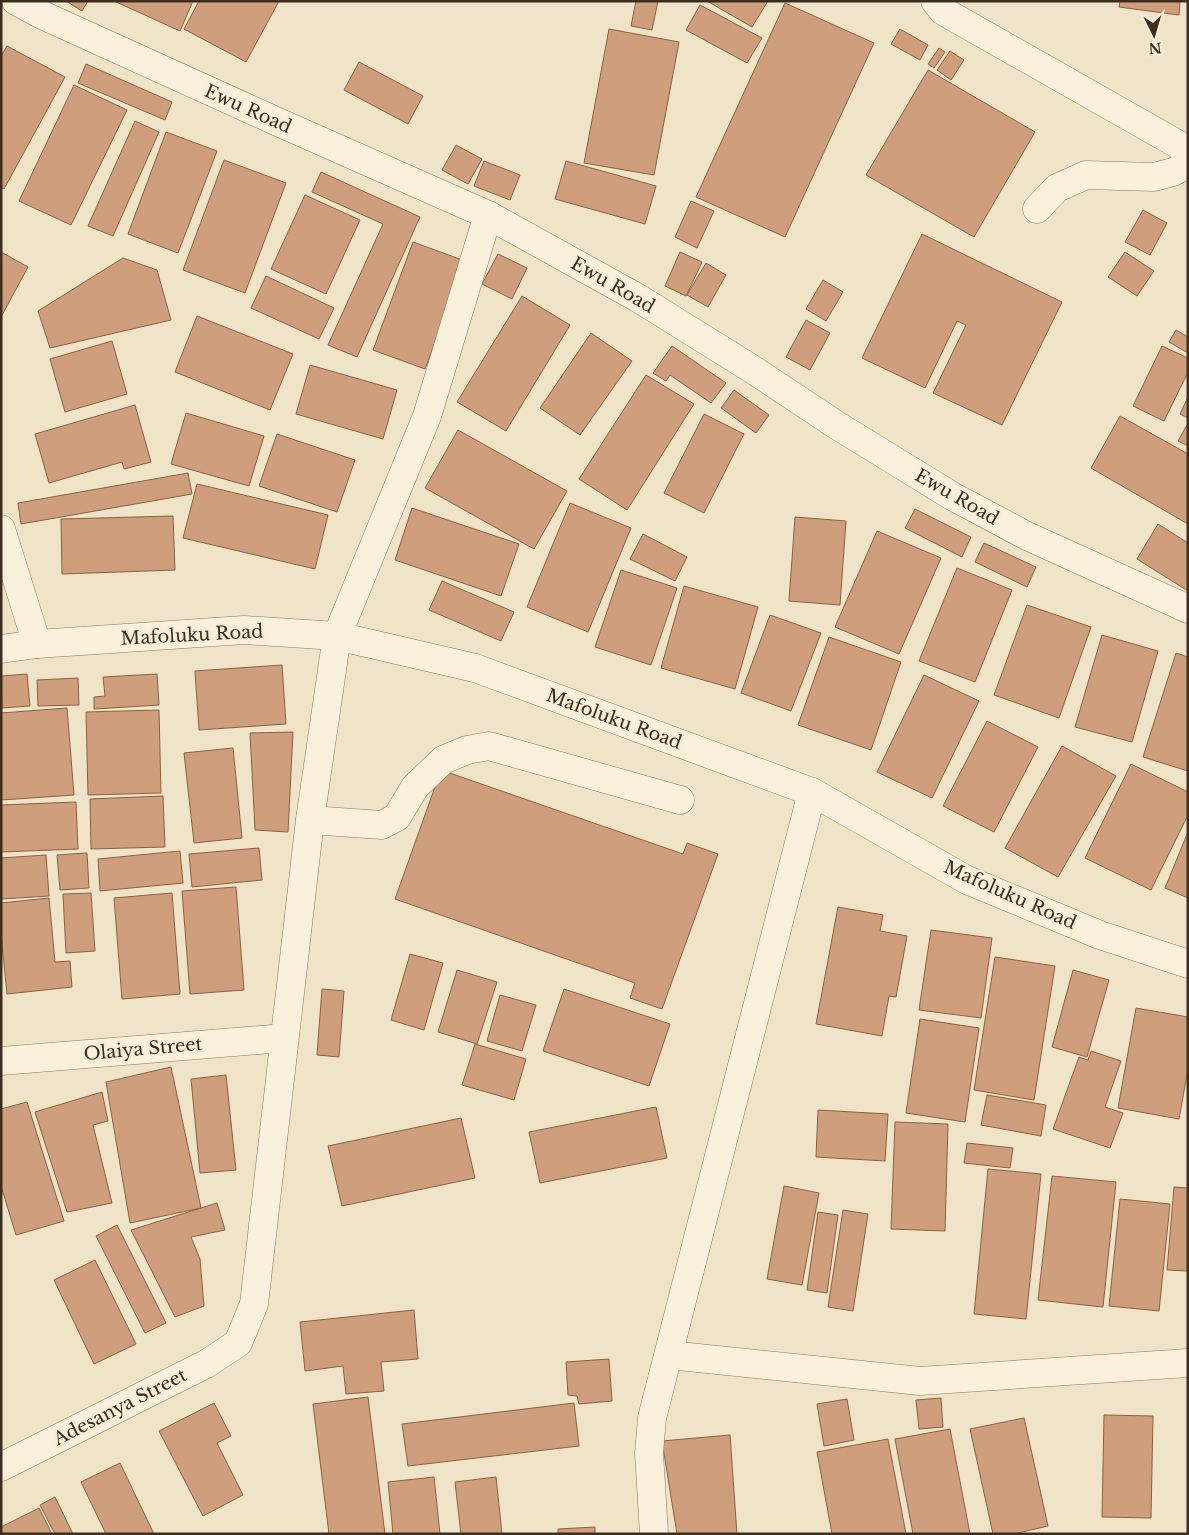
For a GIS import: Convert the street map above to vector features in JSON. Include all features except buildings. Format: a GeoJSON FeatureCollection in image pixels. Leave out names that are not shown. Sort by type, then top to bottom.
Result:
{"type":"FeatureCollection","features":[{"type":"Feature","properties":{"kind":"street","name":"Ewu Road"},"geometry":{"type":"LineString","coordinates":[[16,1],[40,14],[269,118],[488,214],[638,298],[752,369],[838,426],[952,496],[1027,536],[1188,609]]}},
{"type":"Feature","properties":{"kind":"street"},"geometry":{"type":"LineString","coordinates":[[934,1],[943,11],[1188,150]]}},
{"type":"Feature","properties":{"kind":"street"},"geometry":{"type":"LineString","coordinates":[[1037,209],[1057,188],[1086,175],[1154,177],[1173,172],[1188,164]]}},
{"type":"Feature","properties":{"kind":"street"},"geometry":{"type":"LineString","coordinates":[[284,1038],[310,820],[337,636],[427,416],[488,214]]}},
{"type":"Feature","properties":{"kind":"street"},"geometry":{"type":"LineString","coordinates":[[1,529],[37,644]]}},
{"type":"Feature","properties":{"kind":"street","name":"Mafoluku Road"},"geometry":{"type":"LineString","coordinates":[[1,649],[37,644],[244,630],[337,636],[475,668],[812,792],[968,880],[1100,936],[1188,964]]}},
{"type":"Feature","properties":{"kind":"street"},"geometry":{"type":"LineString","coordinates":[[310,820],[382,825],[397,817],[415,787],[443,760],[467,750],[490,746],[680,800]]}},
{"type":"Feature","properties":{"kind":"street"},"geometry":{"type":"LineString","coordinates":[[654,1534],[649,1453],[652,1418],[812,792]]}},
{"type":"Feature","properties":{"kind":"street","name":"Olaiya Street"},"geometry":{"type":"LineString","coordinates":[[1,1061],[284,1038]]}},
{"type":"Feature","properties":{"kind":"street","name":"Adesanya Street"},"geometry":{"type":"LineString","coordinates":[[1,1467],[206,1364],[238,1343],[254,1304],[284,1038]]}},
{"type":"Feature","properties":{"kind":"street"},"geometry":{"type":"LineString","coordinates":[[668,1355],[920,1381],[1188,1363]]}}]}
